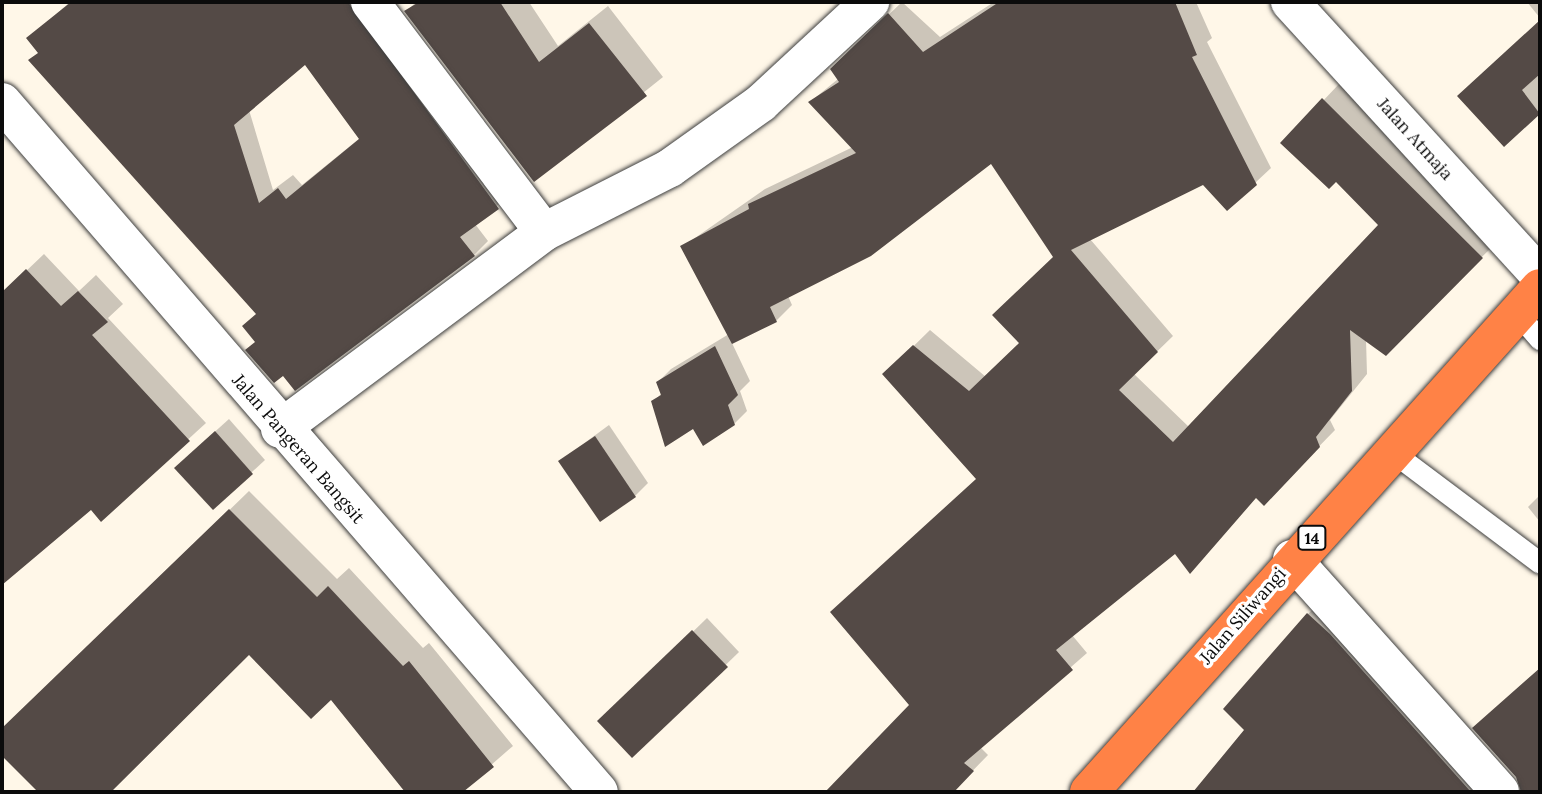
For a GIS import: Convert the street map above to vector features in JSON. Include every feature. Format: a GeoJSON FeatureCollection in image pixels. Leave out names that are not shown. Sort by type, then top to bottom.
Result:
{"type":"FeatureCollection","features":[{"type":"Feature","properties":{"kind":"highway","name":"Jalan Siliwangi"},"geometry":{"type":"LineString","coordinates":[[1089,792],[1292,559],[1391,451],[1533,313]]}},
{"type":"Feature","properties":{"kind":"street"},"geometry":{"type":"LineString","coordinates":[[370,2],[544,232]]}},
{"type":"Feature","properties":{"kind":"street"},"geometry":{"type":"LineString","coordinates":[[280,429],[544,232],[670,168],[761,103],[870,2]]}},
{"type":"Feature","properties":{"kind":"street","name":"Jalan Atmaja"},"geometry":{"type":"LineString","coordinates":[[1290,2],[1540,276]]}},
{"type":"Feature","properties":{"kind":"street","name":"Jalan Pangeran Bangsit"},"geometry":{"type":"LineString","coordinates":[[2,102],[280,429],[599,792]]}},
{"type":"Feature","properties":{"kind":"street"},"geometry":{"type":"LineString","coordinates":[[1292,559],[1500,792]]}},
{"type":"Feature","properties":{"kind":"lane"},"geometry":{"type":"LineString","coordinates":[[1391,451],[1540,563]]}},
{"type":"Feature","properties":{"kind":"building"},"geometry":{"type":"Polygon","coordinates":[[[71,2],[348,2],[499,209],[460,237],[475,256],[295,391],[283,376],[274,383],[245,350],[255,342],[242,326],[256,314],[28,60],[38,53],[26,38],[71,2]],[[305,65],[234,125],[259,203],[278,188],[286,199],[359,139],[305,65]]]}},
{"type":"Feature","properties":{"kind":"building"},"geometry":{"type":"Polygon","coordinates":[[[419,2],[500,2],[539,62],[589,23],[647,96],[534,182],[404,11],[419,2]]]}},
{"type":"Feature","properties":{"kind":"building"},"geometry":{"type":"Polygon","coordinates":[[[999,2],[1175,2],[1197,55],[1192,57],[1257,185],[1227,211],[1203,185],[1071,250],[1158,352],[1119,390],[1173,442],[1378,225],[1336,182],[1329,189],[1280,143],[1322,98],[1483,258],[1386,356],[1350,330],[1352,391],[1316,437],[1320,447],[1264,506],[1256,498],[1190,574],[1175,554],[1056,650],[1073,670],[964,763],[974,771],[954,792],[825,792],[909,705],[830,612],[976,479],[882,374],[913,345],[969,391],[1019,343],[992,315],[1053,257],[991,164],[871,256],[770,307],[777,322],[732,344],[680,246],[749,209],[748,204],[856,153],[808,102],[839,82],[830,69],[888,13],[923,52],[999,2]]]}},
{"type":"Feature","properties":{"kind":"building"},"geometry":{"type":"Polygon","coordinates":[[[1540,20],[1540,74],[1522,90],[1540,114],[1504,147],[1457,96],[1540,20]]]}},
{"type":"Feature","properties":{"kind":"building"},"geometry":{"type":"Polygon","coordinates":[[[26,269],[61,306],[78,291],[108,322],[92,335],[190,441],[101,522],[91,510],[2,585],[2,292],[26,269]]]}},
{"type":"Feature","properties":{"kind":"building"},"geometry":{"type":"Polygon","coordinates":[[[715,346],[738,395],[728,405],[735,425],[703,446],[693,429],[665,447],[651,401],[661,395],[656,382],[715,346]]]}},
{"type":"Feature","properties":{"kind":"building"},"geometry":{"type":"Polygon","coordinates":[[[215,431],[253,474],[213,510],[174,468],[215,431]]]}},
{"type":"Feature","properties":{"kind":"building"},"geometry":{"type":"Polygon","coordinates":[[[595,436],[636,497],[600,522],[558,461],[595,436]]]}},
{"type":"Feature","properties":{"kind":"building"},"geometry":{"type":"Polygon","coordinates":[[[229,509],[317,597],[328,586],[403,666],[409,661],[494,767],[463,792],[405,792],[331,700],[311,719],[249,655],[111,792],[38,792],[2,756],[2,728],[229,509]]]}},
{"type":"Feature","properties":{"kind":"building"},"geometry":{"type":"Polygon","coordinates":[[[1307,613],[1330,634],[1471,792],[1193,792],[1244,730],[1223,709],[1307,613]]]}},
{"type":"Feature","properties":{"kind":"building"},"geometry":{"type":"Polygon","coordinates":[[[692,630],[728,667],[632,758],[597,721],[692,630]]]}},
{"type":"Feature","properties":{"kind":"building"},"geometry":{"type":"Polygon","coordinates":[[[1540,668],[1540,792],[1521,792],[1516,777],[1472,728],[1540,668]]]}}]}
